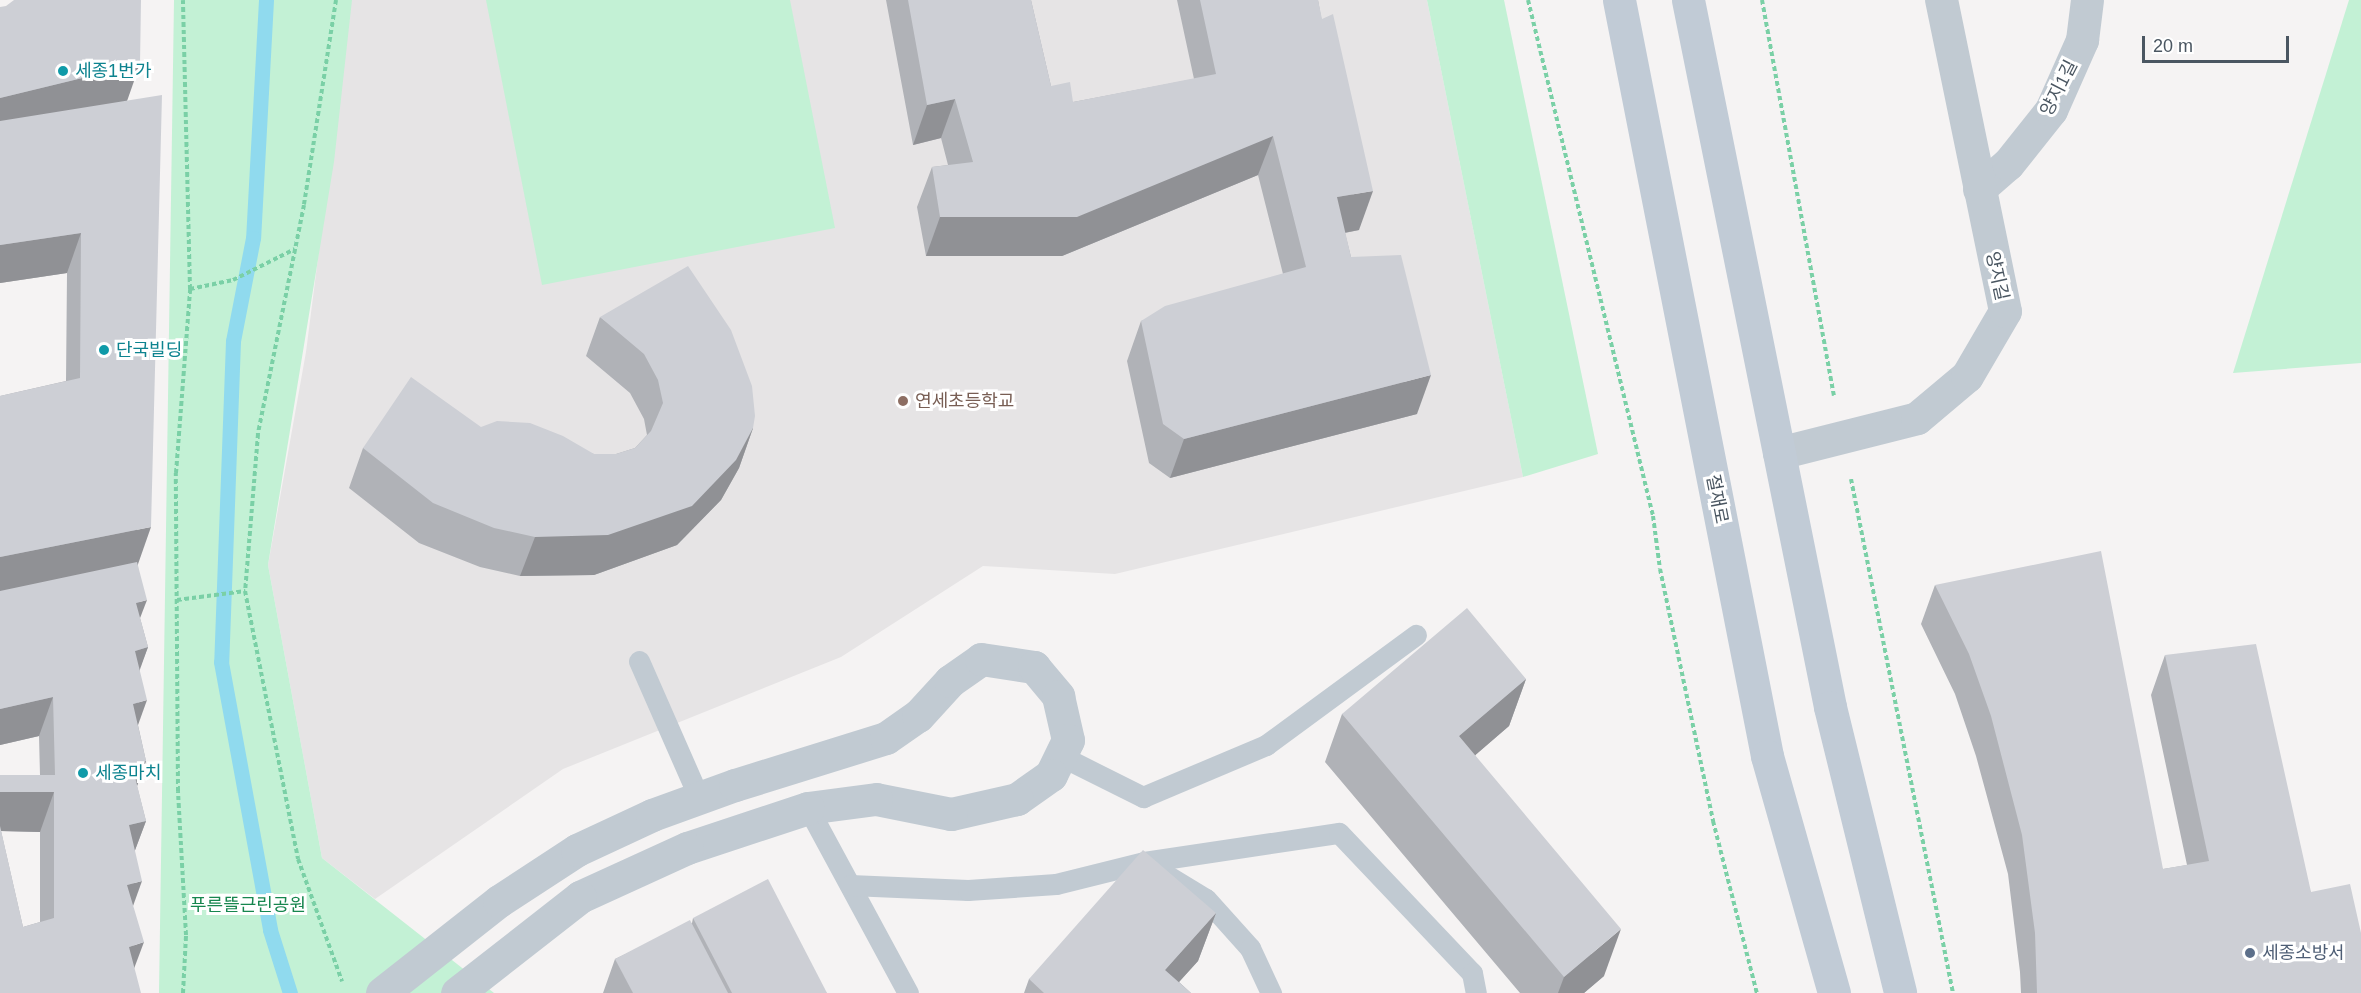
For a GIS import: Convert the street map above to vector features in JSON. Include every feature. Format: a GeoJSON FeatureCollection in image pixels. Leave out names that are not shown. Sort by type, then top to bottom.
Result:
{"type":"FeatureCollection","features":[{"type":"Feature","properties":{"kind":"street","name":"절재로"},"geometry":{"type":"LineString","coordinates":[[1618,0],[1767,756],[1834,993]]}},
{"type":"Feature","properties":{"kind":"street"},"geometry":{"type":"LineString","coordinates":[[1688,0],[1830,707],[1900,993]]}},
{"type":"Feature","properties":{"kind":"street","name":"양지길"},"geometry":{"type":"LineString","coordinates":[[1779,453],[1917,418],[1967,376],[2005,311],[1941,0]]}},
{"type":"Feature","properties":{"kind":"street","name":"양지1길"},"geometry":{"type":"LineString","coordinates":[[1979,189],[2008,164],[2051,110],[2082,40],[2087,0]]}},
{"type":"Feature","properties":{"kind":"street"},"geometry":{"type":"LineString","coordinates":[[382,993],[499,901],[577,850],[699,798],[886,738],[918,716],[950,681],[981,659],[1034,668],[1058,696],[1068,740],[1051,775],[1017,799],[951,814],[876,799],[808,808],[687,848],[580,897],[457,993]]}},
{"type":"Feature","properties":{"kind":"lane"},"geometry":{"type":"LineString","coordinates":[[1061,756],[1143,797],[1266,746],[1416,635]]}},
{"type":"Feature","properties":{"kind":"lane"},"geometry":{"type":"LineString","coordinates":[[639,661],[699,798]]}},
{"type":"Feature","properties":{"kind":"lane"},"geometry":{"type":"LineString","coordinates":[[808,808],[908,993]]}},
{"type":"Feature","properties":{"kind":"lane"},"geometry":{"type":"LineString","coordinates":[[850,885],[968,890],[1045,884],[1144,862],[1339,833],[1472,973],[1476,993]]}},
{"type":"Feature","properties":{"kind":"lane"},"geometry":{"type":"LineString","coordinates":[[1144,862],[1206,900],[1250,948],[1271,993]]}},
{"type":"Feature","properties":{"kind":"path"},"geometry":{"type":"LineString","coordinates":[[183,0],[190,290],[176,473],[178,791],[186,935],[183,993]]}},
{"type":"Feature","properties":{"kind":"path"},"geometry":{"type":"LineString","coordinates":[[336,0],[295,249],[258,434],[245,591],[298,859],[346,993]]}},
{"type":"Feature","properties":{"kind":"path"},"geometry":{"type":"LineString","coordinates":[[1528,0],[1653,516],[1660,569],[1713,821],[1757,993]]}},
{"type":"Feature","properties":{"kind":"path"},"geometry":{"type":"LineString","coordinates":[[1762,0],[1843,437],[1953,993]]}},
{"type":"Feature","properties":{"kind":"path"},"geometry":{"type":"LineString","coordinates":[[190,290],[233,280],[295,249]]}},
{"type":"Feature","properties":{"kind":"path"},"geometry":{"type":"LineString","coordinates":[[177,600],[245,591]]}},
{"type":"Feature","properties":{"kind":"shaded area","name":"연세초등학교"},"geometry":{"type":"Polygon","coordinates":[[[351,0],[1427,0],[1523,477],[1115,574],[983,566],[841,657],[563,769],[375,899],[322,858],[268,565],[306,352],[351,0]]]}},
{"type":"Feature","properties":{"kind":"green space","name":"푸른뜰근린공원"},"geometry":{"type":"Polygon","coordinates":[[[174,0],[352,0],[334,162],[268,565],[322,858],[494,993],[159,993],[174,0]]]}},
{"type":"Feature","properties":{"kind":"green space"},"geometry":{"type":"Polygon","coordinates":[[[486,0],[790,0],[835,228],[542,285],[486,0]]]}},
{"type":"Feature","properties":{"kind":"green space"},"geometry":{"type":"Polygon","coordinates":[[[1427,0],[1504,0],[1598,454],[1523,477],[1427,0]]]}},
{"type":"Feature","properties":{"kind":"green space"},"geometry":{"type":"Polygon","coordinates":[[[2349,0],[2361,0],[2361,363],[2233,373],[2349,0]]]}},
{"type":"Feature","properties":{"kind":"building","name":"세종1번가"},"geometry":{"type":"Polygon","coordinates":[[[14,0],[141,0],[140,64],[0,98],[0,7],[14,0]]]}},
{"type":"Feature","properties":{"kind":"building"},"geometry":{"type":"Polygon","coordinates":[[[908,0],[1031,0],[1051,86],[1070,82],[1073,102],[1216,74],[1200,0],[1318,0],[1322,19],[1333,14],[1373,191],[1337,197],[1351,257],[1401,255],[1431,375],[1184,439],[1163,424],[1141,321],[1165,306],[1306,267],[1273,136],[1077,217],[940,217],[932,167],[973,162],[955,99],[927,105],[908,0]]]}},
{"type":"Feature","properties":{"kind":"building","name":"단국빌딩"},"geometry":{"type":"Polygon","coordinates":[[[162,95],[151,527],[0,557],[0,396],[80,378],[81,233],[0,245],[0,121],[162,95]]]}},
{"type":"Feature","properties":{"kind":"building"},"geometry":{"type":"Polygon","coordinates":[[[688,266],[731,330],[752,386],[755,416],[753,428],[736,460],[692,506],[608,535],[535,537],[494,528],[433,503],[363,448],[411,377],[481,427],[497,421],[530,423],[563,436],[594,454],[616,454],[635,448],[651,431],[663,403],[658,380],[644,354],[600,317],[688,266]]]}},
{"type":"Feature","properties":{"kind":"building"},"geometry":{"type":"Polygon","coordinates":[[[2101,551],[2163,869],[2209,861],[2165,655],[2256,644],[2311,892],[2350,884],[2361,933],[2361,993],[2037,993],[2035,933],[2022,835],[1991,716],[1969,654],[1935,585],[2101,551]]]}},
{"type":"Feature","properties":{"kind":"building","name":"세종마치"},"geometry":{"type":"Polygon","coordinates":[[[137,562],[147,600],[136,603],[148,647],[135,651],[147,700],[133,704],[146,761],[132,765],[146,821],[129,825],[142,881],[127,885],[144,942],[129,947],[141,993],[0,993],[0,826],[23,927],[54,918],[54,792],[0,792],[0,775],[55,775],[53,697],[0,709],[0,591],[137,562]]]}},
{"type":"Feature","properties":{"kind":"building"},"geometry":{"type":"Polygon","coordinates":[[[1467,608],[1526,679],[1459,736],[1621,929],[1564,977],[1342,714],[1467,608]]]}},
{"type":"Feature","properties":{"kind":"building"},"geometry":{"type":"Polygon","coordinates":[[[1143,850],[1216,913],[1165,970],[1191,993],[1044,993],[1029,979],[1143,850]]]}},
{"type":"Feature","properties":{"kind":"building"},"geometry":{"type":"Polygon","coordinates":[[[768,879],[827,993],[732,993],[693,918],[768,879]]]}},
{"type":"Feature","properties":{"kind":"building"},"geometry":{"type":"Polygon","coordinates":[[[690,920],[728,993],[633,993],[615,959],[690,920]]]}},
{"type":"Feature","properties":{"kind":"waterway"},"geometry":{"type":"LineString","coordinates":[[266,0],[253,238],[233,341],[221,662],[270,930],[290,993]]}},
{"type":"Feature","properties":{"kind":"place","name":"세종1번가"},"geometry":{"type":"Point","coordinates":[63,71]}},
{"type":"Feature","properties":{"kind":"place","name":"단국빌딩"},"geometry":{"type":"Point","coordinates":[104,350]}},
{"type":"Feature","properties":{"kind":"place","name":"연세초등학교"},"geometry":{"type":"Point","coordinates":[903,401]}},
{"type":"Feature","properties":{"kind":"place","name":"세종마치"},"geometry":{"type":"Point","coordinates":[83,773]}},
{"type":"Feature","properties":{"kind":"place","name":"세종소방서"},"geometry":{"type":"Point","coordinates":[2250,953]}}]}
